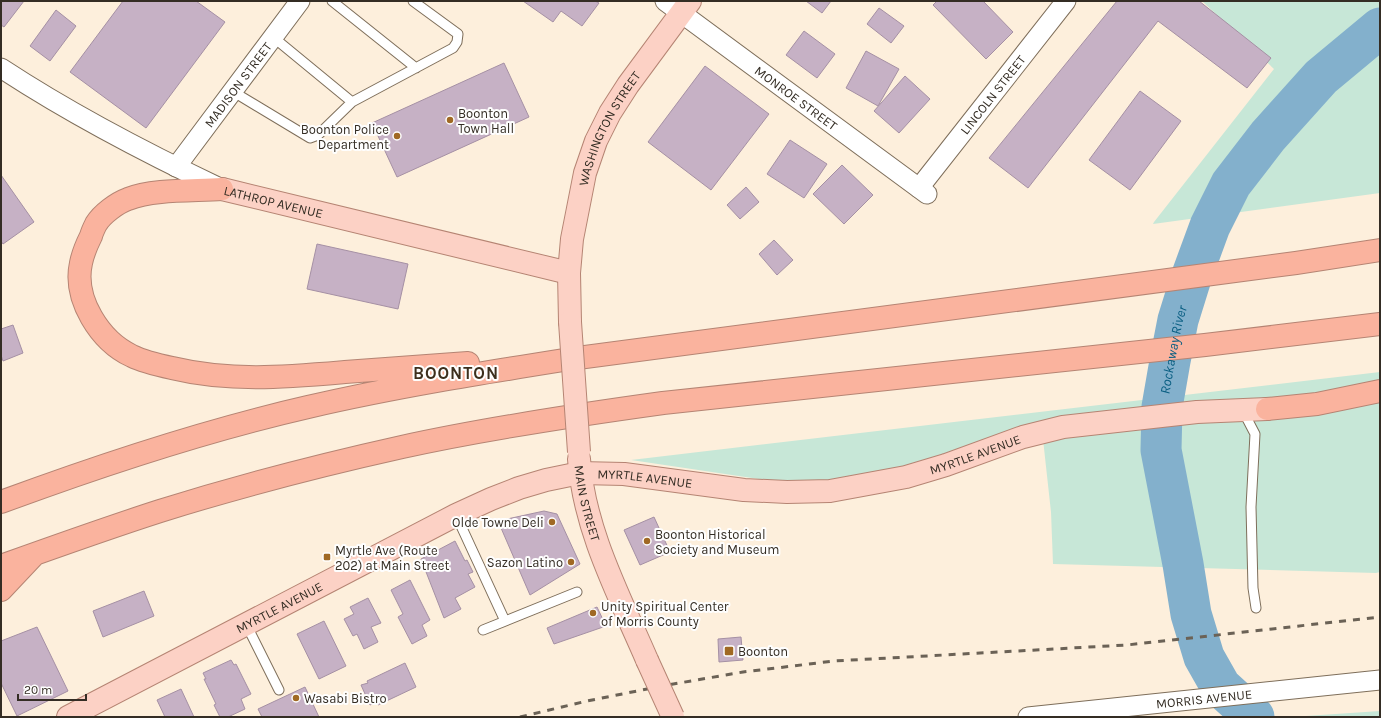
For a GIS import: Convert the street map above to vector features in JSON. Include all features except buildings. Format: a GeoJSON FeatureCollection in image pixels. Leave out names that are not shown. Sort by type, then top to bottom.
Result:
{"type":"FeatureCollection","features":[{"type":"Feature","properties":{"kind":"highway"},"geometry":{"type":"LineString","coordinates":[[222,189],[147,194],[127,199],[110,210],[96,224],[86,246],[81,264],[80,287],[88,310],[99,328],[114,345],[132,356],[156,365],[184,371],[249,378],[286,377],[654,348]]}},
{"type":"Feature","properties":{"kind":"highway"},"geometry":{"type":"LineString","coordinates":[[1,502],[60,480],[224,428],[307,407],[392,389],[481,373],[654,348],[1234,271],[1380,250]]}},
{"type":"Feature","properties":{"kind":"highway"},"geometry":{"type":"LineString","coordinates":[[1,566],[160,511],[241,487],[403,447],[491,430],[578,415],[663,403],[1205,345],[1380,324]]}},
{"type":"Feature","properties":{"kind":"highway"},"geometry":{"type":"LineString","coordinates":[[1267,409],[1317,404],[1380,392]]}},
{"type":"Feature","properties":{"kind":"highway"},"geometry":{"type":"LineString","coordinates":[[1,590],[35,553]]}},
{"type":"Feature","properties":{"kind":"main road","name":"WASHINGTON STREET"},"geometry":{"type":"LineString","coordinates":[[569,273],[577,207],[585,173],[596,141],[610,112],[679,5]]}},
{"type":"Feature","properties":{"kind":"main road","name":"LATHROP AVENUE"},"geometry":{"type":"LineString","coordinates":[[222,189],[569,273]]}},
{"type":"Feature","properties":{"kind":"main road","name":"MAIN STREET"},"geometry":{"type":"LineString","coordinates":[[569,273],[570,322],[580,473],[590,521],[598,545],[673,717]]}},
{"type":"Feature","properties":{"kind":"main road","name":"MYRTLE AVENUE"},"geometry":{"type":"LineString","coordinates":[[68,717],[456,515],[490,499],[546,480],[580,473],[624,474],[744,490],[787,492],[830,491],[906,477],[946,465],[1023,437],[1063,427],[1197,412],[1267,409]]}},
{"type":"Feature","properties":{"kind":"street","name":"MADISON STREET"},"geometry":{"type":"LineString","coordinates":[[176,167],[300,1]]}},
{"type":"Feature","properties":{"kind":"street","name":"LINCOLN STREET"},"geometry":{"type":"LineString","coordinates":[[923,191],[1066,1]]}},
{"type":"Feature","properties":{"kind":"street","name":"MONROE STREET"},"geometry":{"type":"LineString","coordinates":[[679,5],[923,191]]}},
{"type":"Feature","properties":{"kind":"street","name":"LATHROP AVENUE"},"geometry":{"type":"LineString","coordinates":[[1,68],[26,85],[115,136],[222,189]]}},
{"type":"Feature","properties":{"kind":"street","name":"MORRIS AVENUE"},"geometry":{"type":"LineString","coordinates":[[1028,717],[1380,680]]}},
{"type":"Feature","properties":{"kind":"lane"},"geometry":{"type":"LineString","coordinates":[[332,1],[416,68]]}},
{"type":"Feature","properties":{"kind":"lane"},"geometry":{"type":"LineString","coordinates":[[232,91],[310,138],[318,135],[352,102],[453,48],[457,42],[458,34],[413,1]]}},
{"type":"Feature","properties":{"kind":"lane"},"geometry":{"type":"LineString","coordinates":[[273,37],[352,102]]}},
{"type":"Feature","properties":{"kind":"lane"},"geometry":{"type":"LineString","coordinates":[[1242,410],[1255,434],[1251,507],[1253,588],[1256,608]]}},
{"type":"Feature","properties":{"kind":"lane"},"geometry":{"type":"LineString","coordinates":[[456,515],[505,621]]}},
{"type":"Feature","properties":{"kind":"lane"},"geometry":{"type":"LineString","coordinates":[[483,630],[577,592]]}},
{"type":"Feature","properties":{"kind":"lane"},"geometry":{"type":"LineString","coordinates":[[246,624],[279,690]]}},
{"type":"Feature","properties":{"kind":"green space"},"geometry":{"type":"Polygon","coordinates":[[[1202,1],[1380,1],[1380,193],[1153,224],[1274,69],[1202,1]]]}},
{"type":"Feature","properties":{"kind":"green space"},"geometry":{"type":"Polygon","coordinates":[[[1380,372],[1380,572],[1376,573],[1053,564],[1051,512],[1042,430],[819,488],[631,460],[1380,372]]]}},
{"type":"Feature","properties":{"kind":"green space"},"geometry":{"type":"Polygon","coordinates":[[[1380,711],[1380,717],[1291,717],[1380,711]]]}},
{"type":"Feature","properties":{"kind":"waterway","name":"Rockaway River"},"geometry":{"type":"LineString","coordinates":[[1254,717],[1221,687],[1204,657],[1191,614],[1161,450],[1162,407],[1170,361],[1178,320],[1192,275],[1210,226],[1231,184],[1268,136],[1321,77],[1380,28]]}},
{"type":"Feature","properties":{"kind":"railway"},"geometry":{"type":"LineString","coordinates":[[520,717],[587,701],[662,686],[743,672],[834,661],[1127,645],[1380,617]]}},
{"type":"Feature","properties":{"kind":"place","name":"Boonton Town Hall"},"geometry":{"type":"Point","coordinates":[450,120]}},
{"type":"Feature","properties":{"kind":"place","name":"Boonton Police Department"},"geometry":{"type":"Point","coordinates":[397,136]}},
{"type":"Feature","properties":{"kind":"place","name":"Olde Towne Deli"},"geometry":{"type":"Point","coordinates":[552,522]}},
{"type":"Feature","properties":{"kind":"place","name":"Boonton Historical Society and Museum"},"geometry":{"type":"Point","coordinates":[647,541]}},
{"type":"Feature","properties":{"kind":"place","name":"Myrtle Ave (Route 202) at Main Street"},"geometry":{"type":"Point","coordinates":[327,557]}},
{"type":"Feature","properties":{"kind":"place","name":"Sazon Latino"},"geometry":{"type":"Point","coordinates":[571,562]}},
{"type":"Feature","properties":{"kind":"place","name":"Unity Spiritual Center of Morris County"},"geometry":{"type":"Point","coordinates":[593,613]}},
{"type":"Feature","properties":{"kind":"place","name":"Boonton"},"geometry":{"type":"Point","coordinates":[729,651]}},
{"type":"Feature","properties":{"kind":"place","name":"Wasabi Bistro"},"geometry":{"type":"Point","coordinates":[296,698]}},
{"type":"Feature","properties":{"kind":"district","name":"BOONTON"},"geometry":{"type":"Point","coordinates":[456,373]}}]}
